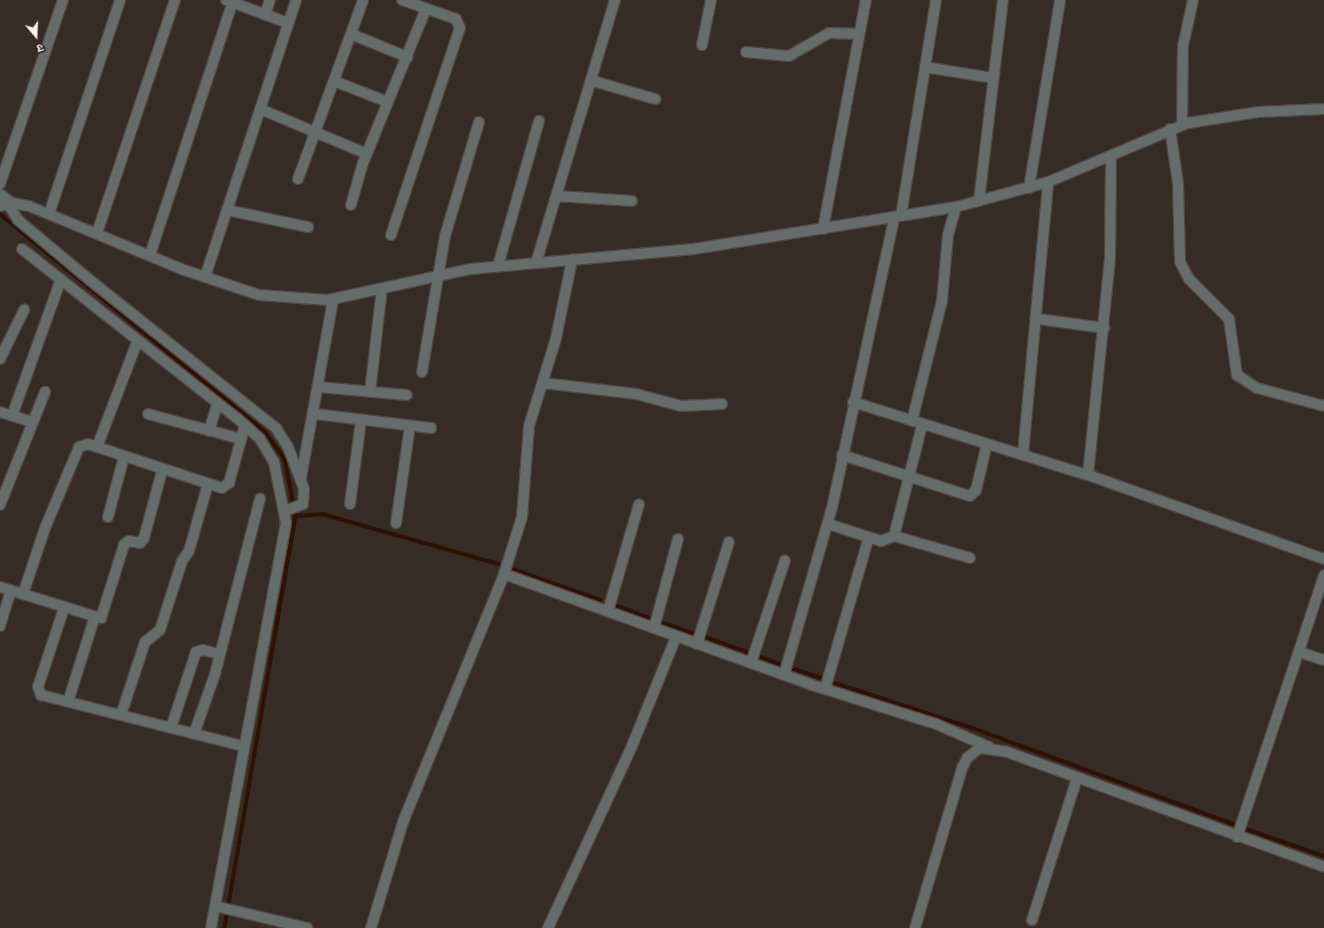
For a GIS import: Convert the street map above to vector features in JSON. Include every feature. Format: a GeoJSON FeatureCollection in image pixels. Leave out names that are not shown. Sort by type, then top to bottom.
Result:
{"type":"FeatureCollection","features":[{"type":"Feature","properties":{"kind":"street"},"geometry":{"type":"LineString","coordinates":[[0,184],[63,0]]}},
{"type":"Feature","properties":{"kind":"street"},"geometry":{"type":"LineString","coordinates":[[49,214],[120,0]]}},
{"type":"Feature","properties":{"kind":"street"},"geometry":{"type":"LineString","coordinates":[[97,233],[175,0]]}},
{"type":"Feature","properties":{"kind":"street"},"geometry":{"type":"LineString","coordinates":[[265,15],[270,0]]}},
{"type":"Feature","properties":{"kind":"street"},"geometry":{"type":"LineString","coordinates":[[205,277],[296,0]]}},
{"type":"Feature","properties":{"kind":"street"},"geometry":{"type":"LineString","coordinates":[[298,179],[363,0]]}},
{"type":"Feature","properties":{"kind":"street"},"geometry":{"type":"LineString","coordinates":[[391,235],[460,28],[456,19],[402,0]]}},
{"type":"Feature","properties":{"kind":"street"},"geometry":{"type":"LineString","coordinates":[[536,263],[593,81],[615,0]]}},
{"type":"Feature","properties":{"kind":"street"},"geometry":{"type":"LineString","coordinates":[[702,45],[711,0]]}},
{"type":"Feature","properties":{"kind":"street"},"geometry":{"type":"LineString","coordinates":[[823,230],[866,0]]}},
{"type":"Feature","properties":{"kind":"street"},"geometry":{"type":"LineString","coordinates":[[784,675],[828,524],[853,402],[897,217],[925,68],[936,0]]}},
{"type":"Feature","properties":{"kind":"street"},"geometry":{"type":"LineString","coordinates":[[979,201],[1003,0]]}},
{"type":"Feature","properties":{"kind":"street"},"geometry":{"type":"LineString","coordinates":[[1029,188],[1060,0]]}},
{"type":"Feature","properties":{"kind":"street"},"geometry":{"type":"LineString","coordinates":[[1182,125],[1183,46],[1193,0]]}},
{"type":"Feature","properties":{"kind":"street"},"geometry":{"type":"LineString","coordinates":[[150,256],[229,2],[288,23]]}},
{"type":"Feature","properties":{"kind":"street"},"geometry":{"type":"LineString","coordinates":[[351,205],[367,154],[426,9]]}},
{"type":"Feature","properties":{"kind":"street"},"geometry":{"type":"LineString","coordinates":[[746,52],[789,56],[829,33],[859,34]]}},
{"type":"Feature","properties":{"kind":"street"},"geometry":{"type":"LineString","coordinates":[[351,34],[407,57]]}},
{"type":"Feature","properties":{"kind":"street"},"geometry":{"type":"LineString","coordinates":[[925,68],[993,78]]}},
{"type":"Feature","properties":{"kind":"street"},"geometry":{"type":"LineString","coordinates":[[334,81],[388,102]]}},
{"type":"Feature","properties":{"kind":"street"},"geometry":{"type":"LineString","coordinates":[[593,81],[655,99]]}},
{"type":"Feature","properties":{"kind":"street"},"geometry":{"type":"LineString","coordinates":[[260,109],[367,154]]}},
{"type":"Feature","properties":{"kind":"street"},"geometry":{"type":"LineString","coordinates":[[6,204],[49,214],[205,277],[273,298],[333,300],[437,276],[498,266],[694,249],[823,230],[956,207],[1048,182],[1182,125],[1258,112],[1324,109]]}},
{"type":"Feature","properties":{"kind":"street"},"geometry":{"type":"LineString","coordinates":[[498,266],[539,121]]}},
{"type":"Feature","properties":{"kind":"street"},"geometry":{"type":"LineString","coordinates":[[422,372],[437,276],[445,236],[479,122]]}},
{"type":"Feature","properties":{"kind":"street"},"geometry":{"type":"LineString","coordinates":[[1170,129],[1178,182],[1180,262],[1189,279],[1229,319],[1237,374],[1257,388],[1324,406]]}},
{"type":"Feature","properties":{"kind":"street"},"geometry":{"type":"LineString","coordinates":[[1088,475],[1104,328],[1111,156]]}},
{"type":"Feature","properties":{"kind":"street"},"geometry":{"type":"LineString","coordinates":[[1023,454],[1038,319],[1048,182]]}},
{"type":"Feature","properties":{"kind":"street"},"geometry":{"type":"LineString","coordinates":[[0,194],[18,220],[92,281],[269,421],[288,447],[301,478],[305,497],[300,506],[287,510]]}},
{"type":"Feature","properties":{"kind":"street"},"geometry":{"type":"LineString","coordinates":[[557,196],[632,201]]}},
{"type":"Feature","properties":{"kind":"street"},"geometry":{"type":"LineString","coordinates":[[828,524],[886,542],[894,536],[910,475],[917,423],[942,301],[948,235],[956,207]]}},
{"type":"Feature","properties":{"kind":"street"},"geometry":{"type":"LineString","coordinates":[[227,210],[308,227]]}},
{"type":"Feature","properties":{"kind":"street"},"geometry":{"type":"LineString","coordinates":[[22,249],[245,425],[272,455],[287,510],[286,524],[242,746],[218,907],[211,928]]}},
{"type":"Feature","properties":{"kind":"street"},"geometry":{"type":"LineString","coordinates":[[371,928],[403,822],[504,574],[525,506],[529,426],[543,383],[563,309],[572,260]]}},
{"type":"Feature","properties":{"kind":"street"},"geometry":{"type":"LineString","coordinates":[[12,416],[61,279]]}},
{"type":"Feature","properties":{"kind":"street"},"geometry":{"type":"LineString","coordinates":[[370,392],[382,289]]}},
{"type":"Feature","properties":{"kind":"street"},"geometry":{"type":"LineString","coordinates":[[301,478],[315,414],[333,300]]}},
{"type":"Feature","properties":{"kind":"street"},"geometry":{"type":"LineString","coordinates":[[0,359],[24,310]]}},
{"type":"Feature","properties":{"kind":"street"},"geometry":{"type":"LineString","coordinates":[[1038,319],[1104,328]]}},
{"type":"Feature","properties":{"kind":"street"},"geometry":{"type":"LineString","coordinates":[[97,447],[138,342]]}},
{"type":"Feature","properties":{"kind":"street"},"geometry":{"type":"LineString","coordinates":[[543,383],[636,394],[681,406],[722,404]]}},
{"type":"Feature","properties":{"kind":"street"},"geometry":{"type":"LineString","coordinates":[[319,387],[407,395]]}},
{"type":"Feature","properties":{"kind":"street"},"geometry":{"type":"LineString","coordinates":[[0,505],[44,392]]}},
{"type":"Feature","properties":{"kind":"street"},"geometry":{"type":"LineString","coordinates":[[853,402],[1088,475],[1324,559]]}},
{"type":"Feature","properties":{"kind":"street"},"geometry":{"type":"LineString","coordinates":[[209,431],[217,404]]}},
{"type":"Feature","properties":{"kind":"street"},"geometry":{"type":"LineString","coordinates":[[0,412],[33,422]]}},
{"type":"Feature","properties":{"kind":"street"},"geometry":{"type":"LineString","coordinates":[[148,414],[241,439]]}},
{"type":"Feature","properties":{"kind":"street"},"geometry":{"type":"LineString","coordinates":[[315,414],[361,421],[431,428]]}},
{"type":"Feature","properties":{"kind":"street"},"geometry":{"type":"LineString","coordinates":[[350,504],[361,421]]}},
{"type":"Feature","properties":{"kind":"street"},"geometry":{"type":"LineString","coordinates":[[23,594],[45,528],[79,448],[88,444],[162,471],[208,484],[226,486],[245,425]]}},
{"type":"Feature","properties":{"kind":"street"},"geometry":{"type":"LineString","coordinates":[[396,523],[410,426]]}},
{"type":"Feature","properties":{"kind":"street"},"geometry":{"type":"LineString","coordinates":[[842,455],[910,475],[970,496],[976,490],[987,444]]}},
{"type":"Feature","properties":{"kind":"street"},"geometry":{"type":"LineString","coordinates":[[108,517],[124,457]]}},
{"type":"Feature","properties":{"kind":"street"},"geometry":{"type":"LineString","coordinates":[[0,587],[94,619],[103,616],[126,542],[142,542],[162,471]]}},
{"type":"Feature","properties":{"kind":"street"},"geometry":{"type":"LineString","coordinates":[[121,715],[145,642],[160,630],[182,561],[189,551],[208,484]]}},
{"type":"Feature","properties":{"kind":"street"},"geometry":{"type":"LineString","coordinates":[[194,734],[219,654],[260,499]]}},
{"type":"Feature","properties":{"kind":"street"},"geometry":{"type":"LineString","coordinates":[[608,611],[639,504]]}},
{"type":"Feature","properties":{"kind":"street"},"geometry":{"type":"LineString","coordinates":[[894,536],[970,558]]}},
{"type":"Feature","properties":{"kind":"street"},"geometry":{"type":"LineString","coordinates":[[824,689],[870,537]]}},
{"type":"Feature","properties":{"kind":"street"},"geometry":{"type":"LineString","coordinates":[[654,628],[678,540]]}},
{"type":"Feature","properties":{"kind":"street"},"geometry":{"type":"LineString","coordinates":[[697,644],[729,542]]}},
{"type":"Feature","properties":{"kind":"street"},"geometry":{"type":"LineString","coordinates":[[751,664],[785,560]]}},
{"type":"Feature","properties":{"kind":"street"},"geometry":{"type":"LineString","coordinates":[[504,574],[751,664],[824,689],[936,724],[989,747],[1324,867]]}},
{"type":"Feature","properties":{"kind":"street"},"geometry":{"type":"LineString","coordinates":[[1237,837],[1324,575]]}},
{"type":"Feature","properties":{"kind":"street"},"geometry":{"type":"LineString","coordinates":[[0,626],[11,590]]}},
{"type":"Feature","properties":{"kind":"street"},"geometry":{"type":"LineString","coordinates":[[64,608],[38,688],[41,695],[242,746]]}},
{"type":"Feature","properties":{"kind":"street"},"geometry":{"type":"LineString","coordinates":[[68,702],[94,619]]}},
{"type":"Feature","properties":{"kind":"street"},"geometry":{"type":"LineString","coordinates":[[548,928],[632,746],[676,637]]}},
{"type":"Feature","properties":{"kind":"street"},"geometry":{"type":"LineString","coordinates":[[172,728],[194,655],[203,650],[219,654]]}},
{"type":"Feature","properties":{"kind":"street"},"geometry":{"type":"LineString","coordinates":[[1299,652],[1324,660]]}},
{"type":"Feature","properties":{"kind":"street"},"geometry":{"type":"LineString","coordinates":[[915,928],[962,768],[973,751],[989,747]]}},
{"type":"Feature","properties":{"kind":"street"},"geometry":{"type":"LineString","coordinates":[[1032,920],[1077,778]]}},
{"type":"Feature","properties":{"kind":"street"},"geometry":{"type":"LineString","coordinates":[[218,907],[237,910],[308,928]]}},
{"type":"Feature","properties":{"kind":"waterway"},"geometry":{"type":"LineString","coordinates":[[0,214],[265,432],[285,459],[296,516],[225,928]]}},
{"type":"Feature","properties":{"kind":"waterway"},"geometry":{"type":"LineString","coordinates":[[296,516],[322,514],[502,565]]}},
{"type":"Feature","properties":{"kind":"waterway"},"geometry":{"type":"LineString","coordinates":[[510,568],[601,600]]}},
{"type":"Feature","properties":{"kind":"waterway"},"geometry":{"type":"LineString","coordinates":[[612,604],[653,619]]}},
{"type":"Feature","properties":{"kind":"waterway"},"geometry":{"type":"LineString","coordinates":[[658,621],[695,634]]}},
{"type":"Feature","properties":{"kind":"waterway"},"geometry":{"type":"LineString","coordinates":[[703,636],[750,653]]}},
{"type":"Feature","properties":{"kind":"waterway"},"geometry":{"type":"LineString","coordinates":[[758,656],[783,665]]}},
{"type":"Feature","properties":{"kind":"waterway"},"geometry":{"type":"LineString","coordinates":[[792,668],[824,679]]}},
{"type":"Feature","properties":{"kind":"waterway"},"geometry":{"type":"LineString","coordinates":[[829,681],[970,727],[1233,824]]}},
{"type":"Feature","properties":{"kind":"waterway"},"geometry":{"type":"LineString","coordinates":[[1246,829],[1324,856]]}}]}
